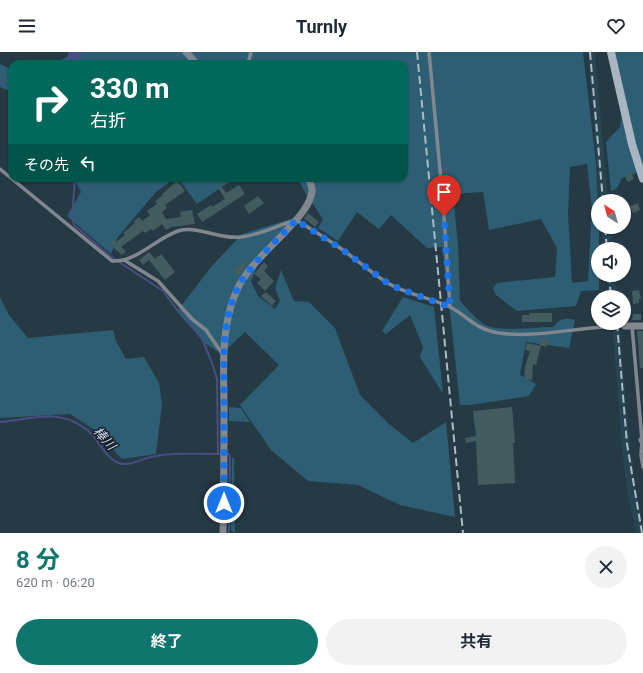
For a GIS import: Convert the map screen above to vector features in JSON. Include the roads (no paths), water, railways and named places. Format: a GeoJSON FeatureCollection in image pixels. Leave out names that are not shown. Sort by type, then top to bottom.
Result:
{"type":"FeatureCollection","features":[{"type":"Feature","properties":{"kind":"main road"},"geometry":{"type":"LineString","coordinates":[[611,52],[627,122],[643,179]]}},
{"type":"Feature","properties":{"kind":"street"},"geometry":{"type":"LineString","coordinates":[[186,52],[193,60]]}},
{"type":"Feature","properties":{"kind":"street"},"geometry":{"type":"LineString","coordinates":[[224,533],[224,355],[231,303],[238,288],[264,254],[296,220],[309,202],[313,191],[310,182]]}},
{"type":"Feature","properties":{"kind":"street"},"geometry":{"type":"LineString","coordinates":[[631,326],[643,326]]}},
{"type":"Feature","properties":{"kind":"lane"},"geometry":{"type":"LineString","coordinates":[[429,52],[443,202],[450,307]]}},
{"type":"Feature","properties":{"kind":"lane"},"geometry":{"type":"LineString","coordinates":[[0,169],[8,176]]}},
{"type":"Feature","properties":{"kind":"lane"},"geometry":{"type":"LineString","coordinates":[[16,182],[112,260],[124,260],[131,257],[168,235],[179,231],[188,230],[227,237],[240,237],[258,233],[296,220],[340,248],[386,282],[400,289],[450,307],[474,324],[487,330],[499,333],[530,335],[591,328]]}},
{"type":"Feature","properties":{"kind":"lane"},"geometry":{"type":"LineString","coordinates":[[124,260],[158,281],[192,318],[206,330],[224,355]]}},
{"type":"Feature","properties":{"kind":"lane"},"geometry":{"type":"LineString","coordinates":[[629,330],[642,440],[641,455],[643,467]]}},
{"type":"Feature","properties":{"kind":"waterway"},"geometry":{"type":"LineString","coordinates":[[0,82],[8,85]]}},
{"type":"Feature","properties":{"kind":"waterway"},"geometry":{"type":"LineString","coordinates":[[75,182],[72,216],[74,225],[110,256],[163,291],[181,315],[201,336],[217,379],[218,454]]}},
{"type":"Feature","properties":{"kind":"waterway","name":"棒川"},"geometry":{"type":"LineString","coordinates":[[0,422],[42,417],[63,418],[73,421],[90,432],[111,459],[123,464],[168,454],[221,454]]}},
{"type":"Feature","properties":{"kind":"waterway","name":"棒川"},"geometry":{"type":"LineString","coordinates":[[226,454],[229,454],[230,457],[229,533]]}},
{"type":"Feature","properties":{"kind":"railway"},"geometry":{"type":"LineString","coordinates":[[417,52],[463,533]]}},
{"type":"Feature","properties":{"kind":"railway"},"geometry":{"type":"LineString","coordinates":[[590,52],[602,194]]}},
{"type":"Feature","properties":{"kind":"railway"},"geometry":{"type":"LineString","coordinates":[[606,234],[606,242]]}},
{"type":"Feature","properties":{"kind":"railway"},"geometry":{"type":"LineString","coordinates":[[610,282],[610,290]]}},
{"type":"Feature","properties":{"kind":"railway"},"geometry":{"type":"LineString","coordinates":[[618,330],[627,444],[642,533]]}}]}
